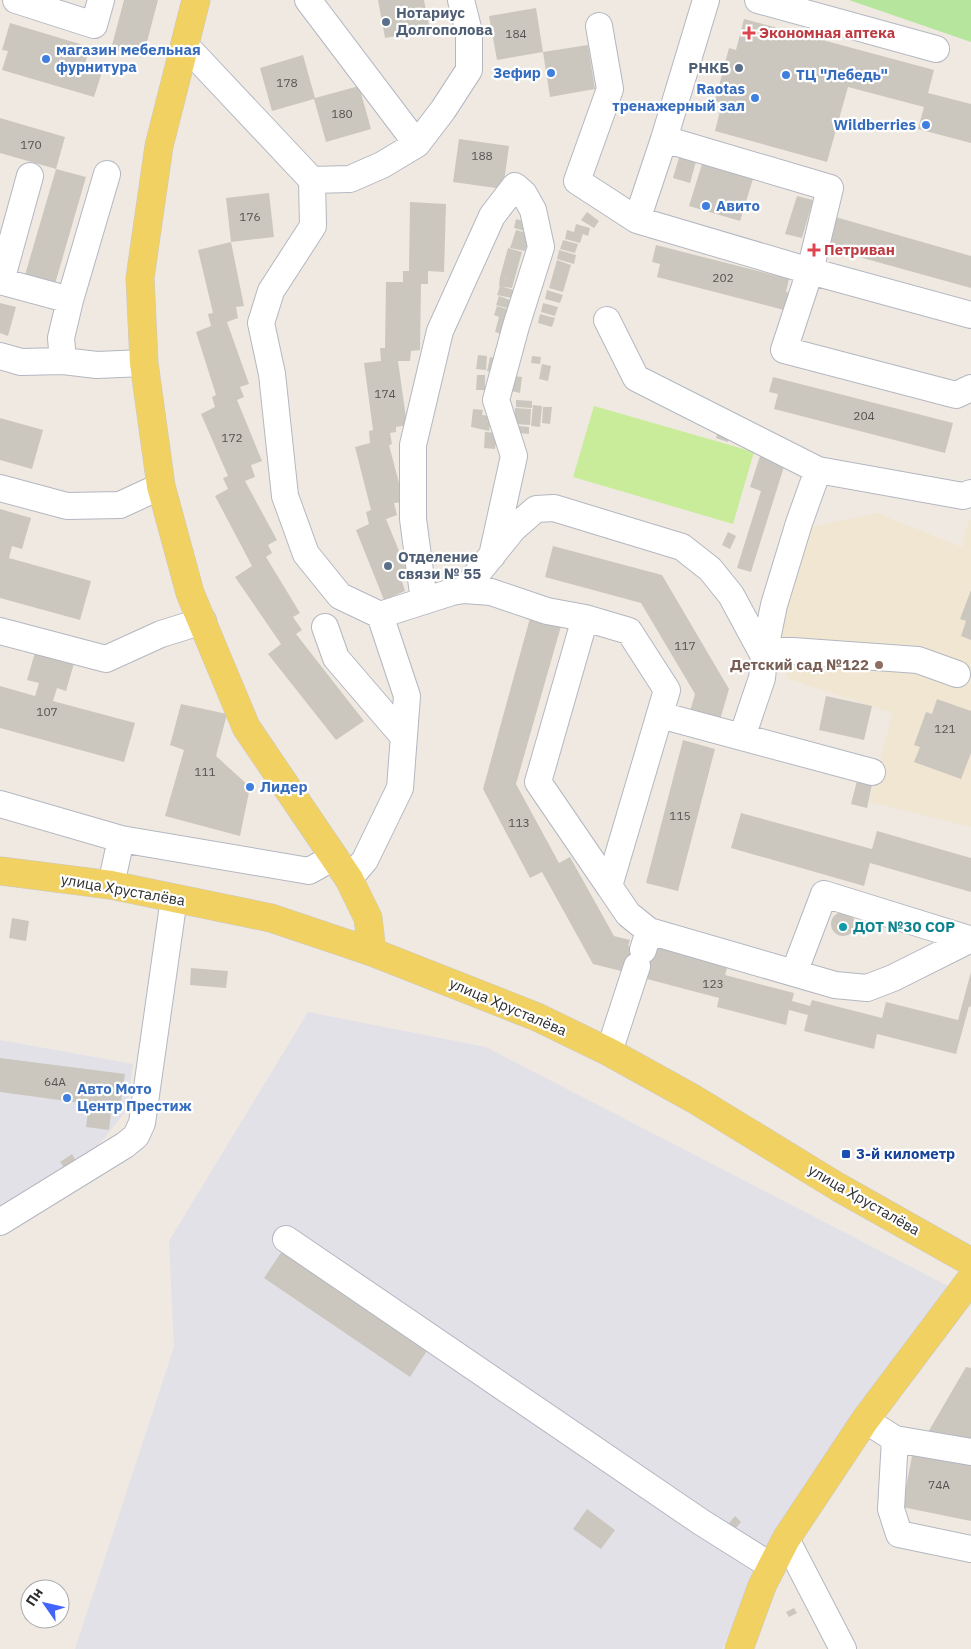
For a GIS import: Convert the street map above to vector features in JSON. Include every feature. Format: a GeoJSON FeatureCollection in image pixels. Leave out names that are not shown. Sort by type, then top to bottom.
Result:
{"type":"FeatureCollection","features":[{"type":"Feature","properties":{"kind":"main road"},"geometry":{"type":"LineString","coordinates":[[196,0],[159,146],[140,278],[144,363],[161,486],[190,593],[246,727],[349,880],[368,918],[372,952]]}},
{"type":"Feature","properties":{"kind":"main road","name":"улица Хрусталёва"},"geometry":{"type":"LineString","coordinates":[[0,871],[110,885],[271,918],[372,952],[538,1017],[609,1052],[694,1099],[838,1187],[971,1262]]}},
{"type":"Feature","properties":{"kind":"main road"},"geometry":{"type":"LineString","coordinates":[[739,1649],[762,1586],[786,1539],[865,1420],[971,1280]]}},
{"type":"Feature","properties":{"kind":"street"},"geometry":{"type":"LineString","coordinates":[[16,0],[94,25],[101,0]]}},
{"type":"Feature","properties":{"kind":"street"},"geometry":{"type":"LineString","coordinates":[[308,0],[417,144]]}},
{"type":"Feature","properties":{"kind":"street"},"geometry":{"type":"LineString","coordinates":[[312,180],[350,179],[382,165],[417,144],[443,110],[469,70],[469,32],[461,0]]}},
{"type":"Feature","properties":{"kind":"street"},"geometry":{"type":"LineString","coordinates":[[637,220],[706,0]]}},
{"type":"Feature","properties":{"kind":"street"},"geometry":{"type":"LineString","coordinates":[[758,0],[936,49]]}},
{"type":"Feature","properties":{"kind":"street"},"geometry":{"type":"LineString","coordinates":[[599,26],[610,89],[577,181],[637,220],[810,271],[971,315]]}},
{"type":"Feature","properties":{"kind":"street"},"geometry":{"type":"LineString","coordinates":[[185,45],[312,180],[313,226],[271,291],[261,323],[272,374],[286,496],[306,554],[340,596],[380,615],[452,592],[464,590],[492,592],[547,611],[585,618],[629,631],[667,690],[609,886]]}},
{"type":"Feature","properties":{"kind":"street"},"geometry":{"type":"LineString","coordinates":[[664,138],[830,188],[810,271],[784,350],[956,395],[971,388]]}},
{"type":"Feature","properties":{"kind":"street"},"geometry":{"type":"LineString","coordinates":[[63,361],[61,338],[70,300],[107,174]]}},
{"type":"Feature","properties":{"kind":"street"},"geometry":{"type":"LineString","coordinates":[[30,176],[0,281],[70,300]]}},
{"type":"Feature","properties":{"kind":"street"},"geometry":{"type":"LineString","coordinates":[[424,601],[413,519],[413,445],[440,331],[492,216],[515,186],[524,194],[533,210],[541,247],[516,326],[496,400],[514,456],[492,556]]}},
{"type":"Feature","properties":{"kind":"street"},"geometry":{"type":"LineString","coordinates":[[607,320],[636,378],[818,470],[963,496],[971,493]]}},
{"type":"Feature","properties":{"kind":"street"},"geometry":{"type":"LineString","coordinates":[[0,356],[21,362],[63,361],[97,365],[144,363]]}},
{"type":"Feature","properties":{"kind":"street"},"geometry":{"type":"LineString","coordinates":[[742,737],[762,678],[777,596],[798,523],[818,470]]}},
{"type":"Feature","properties":{"kind":"street"},"geometry":{"type":"LineString","coordinates":[[0,488],[66,506],[120,505],[161,486]]}},
{"type":"Feature","properties":{"kind":"street"},"geometry":{"type":"LineString","coordinates":[[464,590],[513,529],[536,509],[554,508],[682,547],[710,569],[731,595],[766,654]]}},
{"type":"Feature","properties":{"kind":"street"},"geometry":{"type":"LineString","coordinates":[[349,880],[365,860],[400,788],[407,696],[380,615]]}},
{"type":"Feature","properties":{"kind":"street"},"geometry":{"type":"LineString","coordinates":[[585,618],[538,782],[628,914],[643,949],[609,1052]]}},
{"type":"Feature","properties":{"kind":"street"},"geometry":{"type":"LineString","coordinates":[[0,631],[106,659],[161,634],[203,621]]}},
{"type":"Feature","properties":{"kind":"street"},"geometry":{"type":"LineString","coordinates":[[325,627],[336,658],[403,736]]}},
{"type":"Feature","properties":{"kind":"street"},"geometry":{"type":"LineString","coordinates":[[766,654],[918,660],[957,674]]}},
{"type":"Feature","properties":{"kind":"street"},"geometry":{"type":"LineString","coordinates":[[660,715],[872,772]]}},
{"type":"Feature","properties":{"kind":"street"},"geometry":{"type":"LineString","coordinates":[[0,804],[121,839],[309,871],[334,857]]}},
{"type":"Feature","properties":{"kind":"street"},"geometry":{"type":"LineString","coordinates":[[110,885],[121,839]]}},
{"type":"Feature","properties":{"kind":"street"},"geometry":{"type":"LineString","coordinates":[[794,974],[824,894],[970,939]]}},
{"type":"Feature","properties":{"kind":"street"},"geometry":{"type":"LineString","coordinates":[[0,1222],[126,1145],[136,1136],[142,1123],[174,898]]}},
{"type":"Feature","properties":{"kind":"street"},"geometry":{"type":"LineString","coordinates":[[643,949],[794,974],[835,985],[867,988],[892,978],[970,939]]}},
{"type":"Feature","properties":{"kind":"street"},"geometry":{"type":"LineString","coordinates":[[286,1239],[701,1522],[771,1566]]}},
{"type":"Feature","properties":{"kind":"street"},"geometry":{"type":"LineString","coordinates":[[865,1420],[895,1439],[971,1452]]}},
{"type":"Feature","properties":{"kind":"street"},"geometry":{"type":"LineString","coordinates":[[895,1439],[891,1510],[899,1534],[971,1549]]}},
{"type":"Feature","properties":{"kind":"street"},"geometry":{"type":"LineString","coordinates":[[786,1539],[843,1649]]}},
{"type":"Feature","properties":{"kind":"shaded area","name":"Детский сад №122"},"geometry":{"type":"Polygon","coordinates":[[[877,513],[962,547],[969,519],[971,520],[971,827],[869,802],[893,713],[786,678],[790,641],[774,639],[807,528],[877,513]]]}},
{"type":"Feature","properties":{"kind":"shaded area"},"geometry":{"type":"Polygon","coordinates":[[[308,1012],[486,1047],[948,1286],[761,1560],[722,1649],[75,1649],[174,1347],[169,1241],[308,1012]]]}},
{"type":"Feature","properties":{"kind":"shaded area"},"geometry":{"type":"Polygon","coordinates":[[[0,1040],[133,1064],[127,1110],[79,1169],[0,1210],[0,1040]]]}},
{"type":"Feature","properties":{"kind":"green space"},"geometry":{"type":"Polygon","coordinates":[[[849,0],[971,0],[971,42],[849,0]]]}},
{"type":"Feature","properties":{"kind":"green space"},"geometry":{"type":"Polygon","coordinates":[[[594,406],[754,452],[733,524],[573,477],[594,406]]]}},
{"type":"Feature","properties":{"kind":"building"},"geometry":{"type":"Polygon","coordinates":[[[124,0],[158,0],[143,57],[111,49],[124,0]]]}},
{"type":"Feature","properties":{"kind":"building"},"geometry":{"type":"Polygon","coordinates":[[[378,0],[424,0],[430,30],[385,38],[378,0]]]}},
{"type":"Feature","properties":{"kind":"building"},"geometry":{"type":"Polygon","coordinates":[[[536,8],[543,52],[497,60],[489,16],[536,8]]]}},
{"type":"Feature","properties":{"kind":"building","name":"ТЦ \"Лебедь\""},"geometry":{"type":"Polygon","coordinates":[[[744,19],[934,70],[928,93],[971,104],[971,143],[918,129],[924,107],[848,87],[827,162],[715,131],[722,103],[715,101],[729,48],[736,50],[744,19]]]}},
{"type":"Feature","properties":{"kind":"building","name":"магазин мебельная фурнитура"},"geometry":{"type":"Polygon","coordinates":[[[10,23],[90,47],[84,67],[102,72],[94,97],[2,70],[8,51],[2,50],[10,23]]]}},
{"type":"Feature","properties":{"kind":"building"},"geometry":{"type":"Polygon","coordinates":[[[588,45],[595,89],[550,97],[543,52],[588,45]]]}},
{"type":"Feature","properties":{"kind":"building"},"geometry":{"type":"Polygon","coordinates":[[[303,55],[315,98],[359,86],[371,129],[326,142],[314,99],[272,111],[260,68],[303,55]]]}},
{"type":"Feature","properties":{"kind":"building"},"geometry":{"type":"Polygon","coordinates":[[[0,118],[65,137],[56,169],[0,153],[0,118]]]}},
{"type":"Feature","properties":{"kind":"building"},"geometry":{"type":"Polygon","coordinates":[[[459,139],[509,146],[503,189],[453,182],[459,139]]]}},
{"type":"Feature","properties":{"kind":"building"},"geometry":{"type":"Polygon","coordinates":[[[680,154],[697,158],[690,183],[673,178],[680,154]]]}},
{"type":"Feature","properties":{"kind":"building"},"geometry":{"type":"Polygon","coordinates":[[[702,164],[753,179],[740,221],[689,206],[702,164]]]}},
{"type":"Feature","properties":{"kind":"building"},"geometry":{"type":"Polygon","coordinates":[[[56,169],[86,177],[55,284],[25,275],[56,169]]]}},
{"type":"Feature","properties":{"kind":"building"},"geometry":{"type":"Polygon","coordinates":[[[269,193],[274,237],[231,242],[226,198],[269,193]]]}},
{"type":"Feature","properties":{"kind":"building"},"geometry":{"type":"Polygon","coordinates":[[[797,196],[813,200],[802,238],[785,234],[797,196]]]}},
{"type":"Feature","properties":{"kind":"building"},"geometry":{"type":"Polygon","coordinates":[[[410,202],[446,204],[444,272],[428,271],[428,284],[421,284],[420,350],[411,351],[410,361],[398,361],[407,425],[396,427],[396,432],[390,433],[392,444],[389,445],[404,502],[394,503],[397,515],[386,519],[410,578],[402,581],[405,591],[384,600],[356,530],[369,524],[366,512],[371,510],[355,447],[370,443],[369,431],[373,430],[364,363],[381,361],[380,348],[385,348],[386,282],[403,282],[403,271],[409,271],[410,202]]]}},
{"type":"Feature","properties":{"kind":"building"},"geometry":{"type":"Polygon","coordinates":[[[587,212],[599,221],[594,228],[581,220],[587,212]]]}},
{"type":"Feature","properties":{"kind":"building"},"geometry":{"type":"Polygon","coordinates":[[[832,216],[971,256],[971,288],[823,247],[832,216]]]}},
{"type":"Feature","properties":{"kind":"building"},"geometry":{"type":"Polygon","coordinates":[[[516,219],[530,223],[528,232],[514,228],[516,219]]]}},
{"type":"Feature","properties":{"kind":"building"},"geometry":{"type":"Polygon","coordinates":[[[576,224],[590,228],[588,236],[583,234],[580,243],[565,239],[567,230],[574,232],[576,224]]]}},
{"type":"Feature","properties":{"kind":"building"},"geometry":{"type":"Polygon","coordinates":[[[516,230],[531,234],[525,251],[510,248],[516,230]]]}},
{"type":"Feature","properties":{"kind":"building"},"geometry":{"type":"Polygon","coordinates":[[[563,240],[578,244],[575,253],[560,249],[563,240]]]}},
{"type":"Feature","properties":{"kind":"building"},"geometry":{"type":"Polygon","coordinates":[[[231,242],[244,306],[236,307],[238,318],[227,322],[249,384],[240,387],[244,397],[237,400],[262,461],[251,465],[255,477],[245,481],[277,540],[268,545],[272,553],[266,557],[300,613],[293,617],[302,630],[296,634],[364,721],[336,740],[268,654],[281,644],[235,577],[252,566],[215,496],[228,489],[223,478],[228,476],[201,414],[215,407],[212,397],[216,395],[196,332],[211,326],[208,314],[213,313],[198,250],[231,242]]]}},
{"type":"Feature","properties":{"kind":"building"},"geometry":{"type":"Polygon","coordinates":[[[656,245],[789,279],[786,292],[793,294],[788,311],[657,277],[660,264],[652,262],[656,245]]]}},
{"type":"Feature","properties":{"kind":"building"},"geometry":{"type":"Polygon","coordinates":[[[508,248],[522,252],[512,288],[499,286],[508,248]]]}},
{"type":"Feature","properties":{"kind":"building"},"geometry":{"type":"Polygon","coordinates":[[[559,250],[576,255],[574,264],[557,259],[559,250]]]}},
{"type":"Feature","properties":{"kind":"building"},"geometry":{"type":"Polygon","coordinates":[[[557,260],[571,265],[563,292],[549,288],[557,260]]]}},
{"type":"Feature","properties":{"kind":"building"},"geometry":{"type":"Polygon","coordinates":[[[500,286],[514,290],[511,298],[497,295],[500,286]]]}},
{"type":"Feature","properties":{"kind":"building"},"geometry":{"type":"Polygon","coordinates":[[[547,290],[563,295],[560,303],[545,299],[547,290]]]}},
{"type":"Feature","properties":{"kind":"building"},"geometry":{"type":"Polygon","coordinates":[[[499,296],[516,302],[514,310],[496,305],[499,296]]]}},
{"type":"Feature","properties":{"kind":"building"},"geometry":{"type":"Polygon","coordinates":[[[0,303],[16,307],[8,336],[0,333],[0,303]]]}},
{"type":"Feature","properties":{"kind":"building"},"geometry":{"type":"Polygon","coordinates":[[[543,303],[558,307],[555,316],[541,312],[543,303]]]}},
{"type":"Feature","properties":{"kind":"building"},"geometry":{"type":"Polygon","coordinates":[[[497,306],[510,310],[504,335],[495,332],[499,317],[494,315],[497,306]]]}},
{"type":"Feature","properties":{"kind":"building"},"geometry":{"type":"Polygon","coordinates":[[[540,314],[555,318],[552,327],[538,323],[540,314]]]}},
{"type":"Feature","properties":{"kind":"building"},"geometry":{"type":"Polygon","coordinates":[[[478,355],[487,356],[486,370],[476,369],[478,355]]]}},
{"type":"Feature","properties":{"kind":"building"},"geometry":{"type":"Polygon","coordinates":[[[532,356],[541,357],[540,364],[531,363],[532,356]]]}},
{"type":"Feature","properties":{"kind":"building"},"geometry":{"type":"Polygon","coordinates":[[[490,357],[499,359],[496,373],[487,371],[490,357]]]}},
{"type":"Feature","properties":{"kind":"building"},"geometry":{"type":"Polygon","coordinates":[[[542,364],[551,366],[548,381],[539,379],[542,364]]]}},
{"type":"Feature","properties":{"kind":"building"},"geometry":{"type":"Polygon","coordinates":[[[477,375],[485,375],[485,390],[476,390],[477,375]]]}},
{"type":"Feature","properties":{"kind":"building"},"geometry":{"type":"Polygon","coordinates":[[[514,376],[522,377],[520,393],[511,391],[514,376]]]}},
{"type":"Feature","properties":{"kind":"building"},"geometry":{"type":"Polygon","coordinates":[[[773,377],[953,423],[945,453],[774,409],[778,394],[769,392],[773,377]]]}},
{"type":"Feature","properties":{"kind":"building"},"geometry":{"type":"Polygon","coordinates":[[[516,400],[532,401],[532,408],[516,407],[516,400]]]}},
{"type":"Feature","properties":{"kind":"building"},"geometry":{"type":"Polygon","coordinates":[[[533,405],[542,406],[540,427],[531,426],[533,405]]]}},
{"type":"Feature","properties":{"kind":"building"},"geometry":{"type":"Polygon","coordinates":[[[543,407],[552,407],[550,424],[542,423],[543,407]]]}},
{"type":"Feature","properties":{"kind":"building"},"geometry":{"type":"Polygon","coordinates":[[[515,408],[531,409],[530,425],[514,424],[515,408]]]}},
{"type":"Feature","properties":{"kind":"building"},"geometry":{"type":"Polygon","coordinates":[[[473,409],[483,410],[482,415],[491,416],[489,431],[471,427],[473,409]]]}},
{"type":"Feature","properties":{"kind":"building"},"geometry":{"type":"Polygon","coordinates":[[[0,418],[43,430],[32,469],[0,460],[0,418]]]}},
{"type":"Feature","properties":{"kind":"building"},"geometry":{"type":"Polygon","coordinates":[[[519,426],[529,427],[529,434],[519,433],[519,426]]]}},
{"type":"Feature","properties":{"kind":"building"},"geometry":{"type":"Polygon","coordinates":[[[719,429],[731,433],[728,442],[716,438],[719,429]]]}},
{"type":"Feature","properties":{"kind":"building"},"geometry":{"type":"Polygon","coordinates":[[[485,432],[497,433],[495,449],[484,448],[485,432]]]}},
{"type":"Feature","properties":{"kind":"building"},"geometry":{"type":"Polygon","coordinates":[[[760,456],[771,459],[787,457],[751,572],[737,568],[761,491],[750,487],[760,456]]]}},
{"type":"Feature","properties":{"kind":"building"},"geometry":{"type":"Polygon","coordinates":[[[0,509],[31,518],[22,549],[12,546],[9,558],[91,581],[80,620],[0,598],[0,509]]]}},
{"type":"Feature","properties":{"kind":"building"},"geometry":{"type":"Polygon","coordinates":[[[728,532],[736,536],[730,549],[722,545],[728,532]]]}},
{"type":"Feature","properties":{"kind":"building"},"geometry":{"type":"Polygon","coordinates":[[[553,546],[662,575],[729,689],[720,720],[690,711],[695,694],[641,603],[545,577],[553,546]]]}},
{"type":"Feature","properties":{"kind":"building"},"geometry":{"type":"Polygon","coordinates":[[[971,590],[971,640],[961,636],[966,621],[960,619],[971,590]]]}},
{"type":"Feature","properties":{"kind":"building"},"geometry":{"type":"Polygon","coordinates":[[[530,618],[561,626],[516,784],[559,863],[570,857],[614,936],[630,940],[628,946],[643,950],[656,946],[728,965],[725,975],[794,993],[792,1001],[810,1006],[812,1000],[882,1018],[886,1002],[958,1020],[971,972],[971,1007],[969,1006],[956,1054],[877,1034],[874,1049],[804,1031],[808,1015],[789,1010],[786,1025],[717,1007],[719,998],[647,979],[650,969],[624,962],[621,971],[593,964],[542,872],[530,878],[483,789],[530,618]]]}},
{"type":"Feature","properties":{"kind":"building"},"geometry":{"type":"Polygon","coordinates":[[[36,649],[75,660],[66,691],[57,688],[53,701],[135,723],[124,762],[0,728],[0,686],[35,696],[39,683],[27,680],[36,649]]]}},
{"type":"Feature","properties":{"kind":"building"},"geometry":{"type":"Polygon","coordinates":[[[826,696],[872,706],[864,740],[819,730],[826,696]]]}},
{"type":"Feature","properties":{"kind":"building"},"geometry":{"type":"Polygon","coordinates":[[[937,699],[971,711],[971,753],[961,779],[914,762],[920,747],[914,745],[926,712],[932,714],[937,699]]]}},
{"type":"Feature","properties":{"kind":"building"},"geometry":{"type":"Polygon","coordinates":[[[181,704],[227,714],[216,756],[250,787],[240,836],[165,816],[184,750],[170,745],[181,704]]]}},
{"type":"Feature","properties":{"kind":"building"},"geometry":{"type":"Polygon","coordinates":[[[683,740],[715,749],[678,891],[646,883],[683,740]]]}},
{"type":"Feature","properties":{"kind":"building"},"geometry":{"type":"Polygon","coordinates":[[[858,777],[873,780],[867,808],[851,804],[858,777]]]}},
{"type":"Feature","properties":{"kind":"building"},"geometry":{"type":"Polygon","coordinates":[[[741,813],[872,849],[877,831],[971,858],[971,892],[870,863],[864,886],[731,848],[741,813]]]}},
{"type":"Feature","properties":{"kind":"building","name":"ДОТ №30 СОР"},"geometry":{"type":"Polygon","coordinates":[[[843,912],[848,913],[854,919],[854,929],[848,935],[843,936],[838,935],[832,929],[831,924],[832,919],[838,913],[843,912]]]}},
{"type":"Feature","properties":{"kind":"building"},"geometry":{"type":"Polygon","coordinates":[[[12,918],[29,921],[26,941],[9,938],[12,918]]]}},
{"type":"Feature","properties":{"kind":"building"},"geometry":{"type":"Polygon","coordinates":[[[191,968],[228,971],[226,988],[190,985],[191,968]]]}},
{"type":"Feature","properties":{"kind":"building"},"geometry":{"type":"Polygon","coordinates":[[[0,1058],[125,1074],[119,1114],[111,1113],[109,1130],[86,1127],[89,1104],[0,1092],[0,1058]]]}},
{"type":"Feature","properties":{"kind":"building"},"geometry":{"type":"Polygon","coordinates":[[[72,1154],[78,1164],[67,1171],[60,1162],[72,1154]]]}},
{"type":"Feature","properties":{"kind":"building"},"geometry":{"type":"Polygon","coordinates":[[[284,1248],[430,1346],[410,1377],[264,1278],[284,1248]]]}},
{"type":"Feature","properties":{"kind":"building"},"geometry":{"type":"Polygon","coordinates":[[[966,1367],[971,1368],[971,1443],[927,1434],[966,1367]]]}},
{"type":"Feature","properties":{"kind":"building"},"geometry":{"type":"Polygon","coordinates":[[[913,1451],[971,1463],[971,1521],[902,1507],[913,1451]]]}},
{"type":"Feature","properties":{"kind":"building"},"geometry":{"type":"Polygon","coordinates":[[[587,1509],[615,1530],[601,1549],[573,1529],[587,1509]]]}},
{"type":"Feature","properties":{"kind":"building"},"geometry":{"type":"Polygon","coordinates":[[[735,1516],[741,1522],[731,1534],[724,1529],[735,1516]]]}},
{"type":"Feature","properties":{"kind":"building"},"geometry":{"type":"Polygon","coordinates":[[[794,1608],[797,1613],[789,1617],[786,1612],[794,1608]]]}},
{"type":"Feature","properties":{"kind":"place","name":"Нотариус Долгополова"},"geometry":{"type":"Point","coordinates":[386,22]}},
{"type":"Feature","properties":{"kind":"place","name":"Экономная аптека"},"geometry":{"type":"Point","coordinates":[749,33]}},
{"type":"Feature","properties":{"kind":"place","name":"магазин мебельная фурнитура"},"geometry":{"type":"Point","coordinates":[46,59]}},
{"type":"Feature","properties":{"kind":"place","name":"РНКБ"},"geometry":{"type":"Point","coordinates":[739,68]}},
{"type":"Feature","properties":{"kind":"place","name":"Зефир"},"geometry":{"type":"Point","coordinates":[551,73]}},
{"type":"Feature","properties":{"kind":"place","name":"ТЦ \"Лебедь\""},"geometry":{"type":"Point","coordinates":[786,75]}},
{"type":"Feature","properties":{"kind":"place","name":"Raotas тренажерный зал"},"geometry":{"type":"Point","coordinates":[755,98]}},
{"type":"Feature","properties":{"kind":"place","name":"Wildberries"},"geometry":{"type":"Point","coordinates":[926,125]}},
{"type":"Feature","properties":{"kind":"place","name":"Авито"},"geometry":{"type":"Point","coordinates":[706,206]}},
{"type":"Feature","properties":{"kind":"place","name":"Петриван"},"geometry":{"type":"Point","coordinates":[814,250]}},
{"type":"Feature","properties":{"kind":"place","name":"Отделение связи № 55"},"geometry":{"type":"Point","coordinates":[388,566]}},
{"type":"Feature","properties":{"kind":"place","name":"Детский сад №122"},"geometry":{"type":"Point","coordinates":[879,665]}},
{"type":"Feature","properties":{"kind":"place","name":"Лидер"},"geometry":{"type":"Point","coordinates":[250,787]}},
{"type":"Feature","properties":{"kind":"place","name":"ДОТ №30 СОР"},"geometry":{"type":"Point","coordinates":[843,927]}},
{"type":"Feature","properties":{"kind":"place","name":"Авто Мото Центр Престиж"},"geometry":{"type":"Point","coordinates":[67,1098]}},
{"type":"Feature","properties":{"kind":"place","name":"3-й километр"},"geometry":{"type":"Point","coordinates":[846,1154]}}]}
